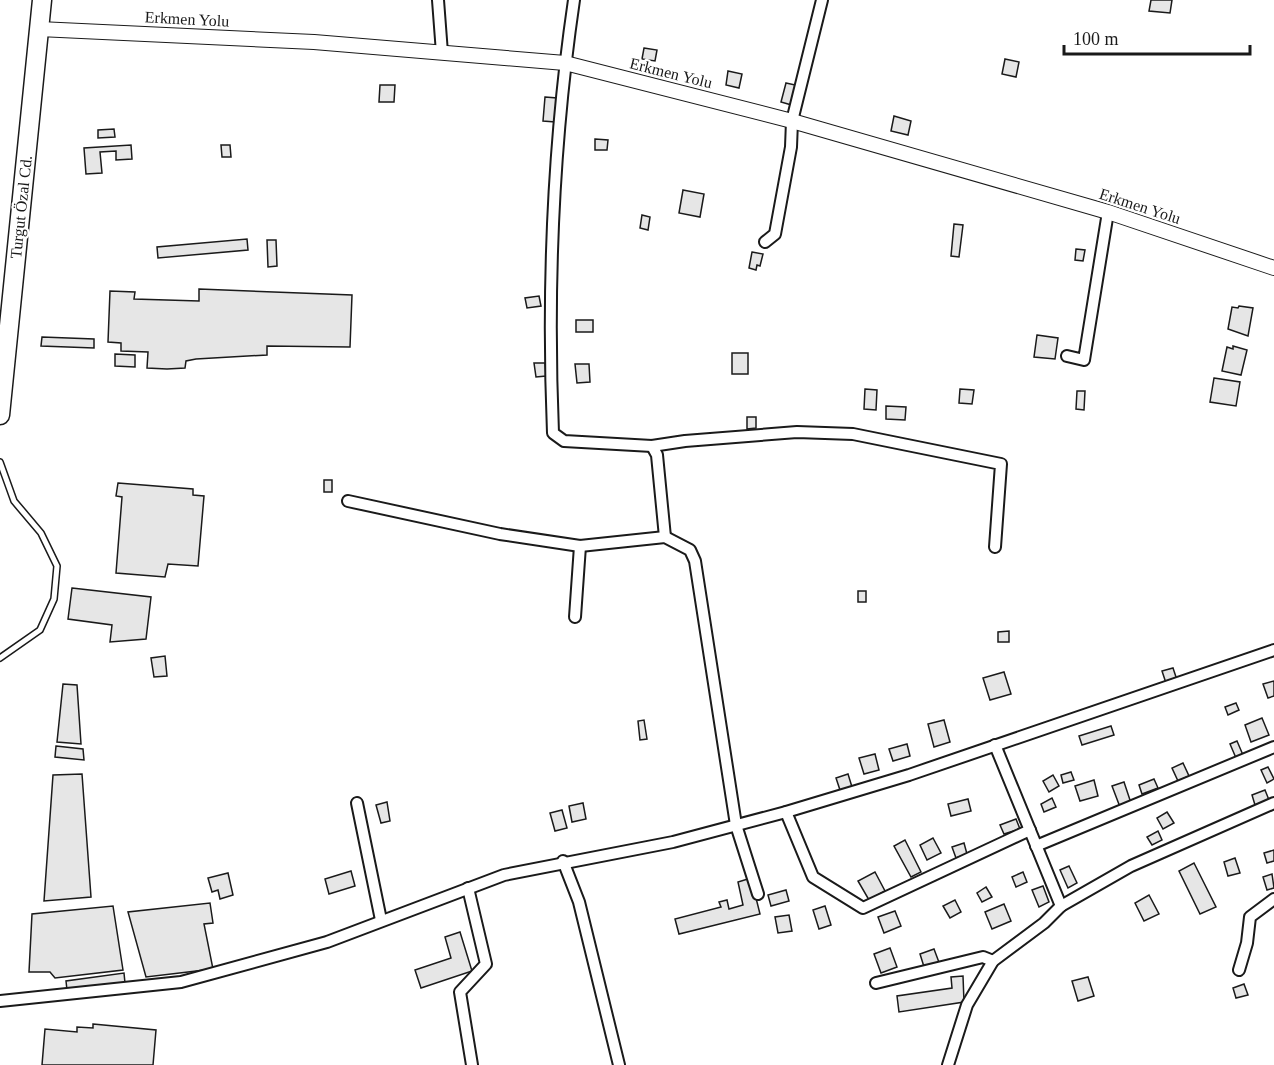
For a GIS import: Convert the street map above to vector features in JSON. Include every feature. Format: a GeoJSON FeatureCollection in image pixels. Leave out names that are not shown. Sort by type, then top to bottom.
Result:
{"type":"FeatureCollection","features":[{"type":"Feature","properties":{"kind":"main road","name":"Turgut Özal Cd."},"geometry":{"type":"LineString","coordinates":[[0,415],[42,0]]}},
{"type":"Feature","properties":{"kind":"street"},"geometry":{"type":"LineString","coordinates":[[438,0],[442,53]]}},
{"type":"Feature","properties":{"kind":"street"},"geometry":{"type":"LineString","coordinates":[[574,0],[565,63],[551,234],[553,433],[564,441],[652,446],[685,441],[797,432],[853,434],[1001,464],[995,547]]}},
{"type":"Feature","properties":{"kind":"street"},"geometry":{"type":"LineString","coordinates":[[765,242],[775,234],[790,147],[792,121],[822,0]]}},
{"type":"Feature","properties":{"kind":"street","name":"Erkmen Yolu"},"geometry":{"type":"LineString","coordinates":[[39,29],[314,42],[565,63],[792,121],[1108,212],[1274,268]]}},
{"type":"Feature","properties":{"kind":"street"},"geometry":{"type":"LineString","coordinates":[[1067,356],[1084,360],[1108,212]]}},
{"type":"Feature","properties":{"kind":"street"},"geometry":{"type":"LineString","coordinates":[[652,446],[657,455],[665,537]]}},
{"type":"Feature","properties":{"kind":"street"},"geometry":{"type":"LineString","coordinates":[[348,501],[501,534],[580,546],[665,537],[690,550],[695,561],[736,825],[758,894]]}},
{"type":"Feature","properties":{"kind":"street"},"geometry":{"type":"LineString","coordinates":[[575,617],[580,546]]}},
{"type":"Feature","properties":{"kind":"street"},"geometry":{"type":"LineString","coordinates":[[0,1001],[181,982],[327,942],[504,875],[563,861],[673,842],[786,812],[909,775],[1274,650]]}},
{"type":"Feature","properties":{"kind":"street"},"geometry":{"type":"LineString","coordinates":[[995,745],[1061,906]]}},
{"type":"Feature","properties":{"kind":"street"},"geometry":{"type":"LineString","coordinates":[[1036,846],[1274,747]]}},
{"type":"Feature","properties":{"kind":"street"},"geometry":{"type":"LineString","coordinates":[[357,803],[381,920]]}},
{"type":"Feature","properties":{"kind":"street"},"geometry":{"type":"LineString","coordinates":[[948,1065],[967,1005],[993,961],[1044,923],[1061,906],[1131,866],[1272,808]]}},
{"type":"Feature","properties":{"kind":"street"},"geometry":{"type":"LineString","coordinates":[[786,812],[813,877],[863,908],[1030,830]]}},
{"type":"Feature","properties":{"kind":"street"},"geometry":{"type":"LineString","coordinates":[[563,861],[579,902],[619,1065]]}},
{"type":"Feature","properties":{"kind":"street"},"geometry":{"type":"LineString","coordinates":[[468,888],[486,964],[460,993],[472,1065]]}},
{"type":"Feature","properties":{"kind":"street"},"geometry":{"type":"LineString","coordinates":[[1239,970],[1247,943],[1250,917],[1274,899]]}},
{"type":"Feature","properties":{"kind":"street"},"geometry":{"type":"LineString","coordinates":[[876,983],[984,957],[993,961]]}},
{"type":"Feature","properties":{"kind":"lane"},"geometry":{"type":"LineString","coordinates":[[0,462],[14,501],[41,533],[57,566],[54,599],[40,630],[0,658]]}},
{"type":"Feature","properties":{"kind":"building"},"geometry":{"type":"Polygon","coordinates":[[[1151,0],[1172,0],[1170,13],[1149,11],[1151,0]]]}},
{"type":"Feature","properties":{"kind":"building"},"geometry":{"type":"Polygon","coordinates":[[[644,48],[657,50],[655,61],[642,59],[644,48]]]}},
{"type":"Feature","properties":{"kind":"building"},"geometry":{"type":"Polygon","coordinates":[[[1005,59],[1019,62],[1016,77],[1002,74],[1005,59]]]}},
{"type":"Feature","properties":{"kind":"building"},"geometry":{"type":"Polygon","coordinates":[[[728,71],[742,74],[739,88],[726,85],[728,71]]]}},
{"type":"Feature","properties":{"kind":"building"},"geometry":{"type":"Polygon","coordinates":[[[786,83],[800,86],[795,106],[781,102],[786,83]]]}},
{"type":"Feature","properties":{"kind":"building"},"geometry":{"type":"Polygon","coordinates":[[[380,85],[395,85],[394,102],[379,102],[380,85]]]}},
{"type":"Feature","properties":{"kind":"building"},"geometry":{"type":"Polygon","coordinates":[[[545,97],[557,98],[555,122],[543,121],[545,97]]]}},
{"type":"Feature","properties":{"kind":"building"},"geometry":{"type":"Polygon","coordinates":[[[894,116],[911,121],[908,135],[891,131],[894,116]]]}},
{"type":"Feature","properties":{"kind":"building"},"geometry":{"type":"Polygon","coordinates":[[[114,129],[115,137],[98,138],[98,130],[114,129]]]}},
{"type":"Feature","properties":{"kind":"building"},"geometry":{"type":"Polygon","coordinates":[[[595,139],[608,140],[607,150],[595,150],[595,139]]]}},
{"type":"Feature","properties":{"kind":"building"},"geometry":{"type":"Polygon","coordinates":[[[131,145],[132,159],[116,160],[116,151],[100,152],[102,173],[86,174],[84,148],[131,145]]]}},
{"type":"Feature","properties":{"kind":"building"},"geometry":{"type":"Polygon","coordinates":[[[221,145],[230,145],[231,157],[222,157],[221,145]]]}},
{"type":"Feature","properties":{"kind":"building"},"geometry":{"type":"Polygon","coordinates":[[[683,190],[704,194],[700,217],[679,213],[683,190]]]}},
{"type":"Feature","properties":{"kind":"building"},"geometry":{"type":"Polygon","coordinates":[[[642,215],[650,217],[648,230],[640,228],[642,215]]]}},
{"type":"Feature","properties":{"kind":"building"},"geometry":{"type":"Polygon","coordinates":[[[954,224],[963,225],[959,257],[951,256],[954,224]]]}},
{"type":"Feature","properties":{"kind":"building"},"geometry":{"type":"Polygon","coordinates":[[[247,239],[248,250],[158,258],[157,247],[247,239]]]}},
{"type":"Feature","properties":{"kind":"building"},"geometry":{"type":"Polygon","coordinates":[[[267,240],[276,240],[277,266],[268,267],[267,240]]]}},
{"type":"Feature","properties":{"kind":"building"},"geometry":{"type":"Polygon","coordinates":[[[1076,249],[1085,250],[1083,261],[1075,260],[1076,249]]]}},
{"type":"Feature","properties":{"kind":"building"},"geometry":{"type":"Polygon","coordinates":[[[752,252],[763,254],[760,266],[757,265],[756,270],[749,268],[752,252]]]}},
{"type":"Feature","properties":{"kind":"building"},"geometry":{"type":"Polygon","coordinates":[[[199,289],[352,295],[350,347],[267,346],[267,355],[196,359],[186,361],[185,368],[167,369],[147,368],[148,352],[121,351],[121,343],[108,342],[110,291],[135,292],[134,299],[199,301],[199,289]]]}},
{"type":"Feature","properties":{"kind":"building"},"geometry":{"type":"Polygon","coordinates":[[[539,296],[541,306],[527,308],[525,298],[539,296]]]}},
{"type":"Feature","properties":{"kind":"building"},"geometry":{"type":"Polygon","coordinates":[[[1239,306],[1253,308],[1248,336],[1228,329],[1232,307],[1238,308],[1239,306]]]}},
{"type":"Feature","properties":{"kind":"building"},"geometry":{"type":"Polygon","coordinates":[[[576,320],[593,320],[593,332],[576,332],[576,320]]]}},
{"type":"Feature","properties":{"kind":"building"},"geometry":{"type":"Polygon","coordinates":[[[1037,335],[1058,338],[1055,359],[1034,357],[1037,335]]]}},
{"type":"Feature","properties":{"kind":"building"},"geometry":{"type":"Polygon","coordinates":[[[42,337],[94,339],[94,348],[41,346],[42,337]]]}},
{"type":"Feature","properties":{"kind":"building"},"geometry":{"type":"Polygon","coordinates":[[[1233,346],[1247,350],[1241,375],[1222,371],[1227,347],[1233,349],[1233,346]]]}},
{"type":"Feature","properties":{"kind":"building"},"geometry":{"type":"Polygon","coordinates":[[[732,353],[748,353],[748,374],[732,374],[732,353]]]}},
{"type":"Feature","properties":{"kind":"building"},"geometry":{"type":"Polygon","coordinates":[[[115,354],[135,355],[135,367],[115,366],[115,354]]]}},
{"type":"Feature","properties":{"kind":"building"},"geometry":{"type":"Polygon","coordinates":[[[534,363],[545,363],[546,376],[536,377],[534,363]]]}},
{"type":"Feature","properties":{"kind":"building"},"geometry":{"type":"Polygon","coordinates":[[[575,364],[589,364],[590,382],[577,383],[575,364]]]}},
{"type":"Feature","properties":{"kind":"building"},"geometry":{"type":"Polygon","coordinates":[[[1214,378],[1240,382],[1236,406],[1210,402],[1214,378]]]}},
{"type":"Feature","properties":{"kind":"building"},"geometry":{"type":"Polygon","coordinates":[[[865,389],[877,390],[876,410],[864,409],[865,389]]]}},
{"type":"Feature","properties":{"kind":"building"},"geometry":{"type":"Polygon","coordinates":[[[960,389],[974,390],[972,404],[959,403],[960,389]]]}},
{"type":"Feature","properties":{"kind":"building"},"geometry":{"type":"Polygon","coordinates":[[[1077,391],[1085,391],[1084,410],[1076,409],[1077,391]]]}},
{"type":"Feature","properties":{"kind":"building"},"geometry":{"type":"Polygon","coordinates":[[[886,406],[906,407],[905,420],[886,419],[886,406]]]}},
{"type":"Feature","properties":{"kind":"building"},"geometry":{"type":"Polygon","coordinates":[[[747,417],[756,417],[756,428],[747,429],[747,417]]]}},
{"type":"Feature","properties":{"kind":"building"},"geometry":{"type":"Polygon","coordinates":[[[324,480],[332,480],[332,492],[324,492],[324,480]]]}},
{"type":"Feature","properties":{"kind":"building"},"geometry":{"type":"Polygon","coordinates":[[[118,483],[193,489],[193,495],[204,496],[198,566],[168,564],[165,577],[116,573],[122,497],[116,496],[118,483]]]}},
{"type":"Feature","properties":{"kind":"building"},"geometry":{"type":"Polygon","coordinates":[[[72,588],[151,597],[146,639],[110,642],[112,625],[68,619],[72,588]]]}},
{"type":"Feature","properties":{"kind":"building"},"geometry":{"type":"Polygon","coordinates":[[[858,591],[866,591],[866,602],[858,602],[858,591]]]}},
{"type":"Feature","properties":{"kind":"building"},"geometry":{"type":"Polygon","coordinates":[[[1009,631],[1009,642],[998,642],[998,632],[1009,631]]]}},
{"type":"Feature","properties":{"kind":"building"},"geometry":{"type":"Polygon","coordinates":[[[165,656],[167,676],[154,677],[151,658],[165,656]]]}},
{"type":"Feature","properties":{"kind":"building"},"geometry":{"type":"Polygon","coordinates":[[[1173,668],[1177,680],[1166,683],[1162,671],[1173,668]]]}},
{"type":"Feature","properties":{"kind":"building"},"geometry":{"type":"Polygon","coordinates":[[[1004,672],[1011,694],[990,700],[983,678],[1004,672]]]}},
{"type":"Feature","properties":{"kind":"building"},"geometry":{"type":"Polygon","coordinates":[[[1274,681],[1274,696],[1268,698],[1263,684],[1274,681]]]}},
{"type":"Feature","properties":{"kind":"building"},"geometry":{"type":"Polygon","coordinates":[[[63,684],[77,685],[81,744],[57,742],[63,684]]]}},
{"type":"Feature","properties":{"kind":"building"},"geometry":{"type":"Polygon","coordinates":[[[1236,703],[1239,710],[1228,715],[1225,707],[1236,703]]]}},
{"type":"Feature","properties":{"kind":"building"},"geometry":{"type":"Polygon","coordinates":[[[1262,718],[1269,735],[1251,742],[1245,725],[1262,718]]]}},
{"type":"Feature","properties":{"kind":"building"},"geometry":{"type":"Polygon","coordinates":[[[644,720],[647,739],[640,740],[638,721],[644,720]]]}},
{"type":"Feature","properties":{"kind":"building"},"geometry":{"type":"Polygon","coordinates":[[[944,720],[950,742],[934,747],[928,724],[944,720]]]}},
{"type":"Feature","properties":{"kind":"building"},"geometry":{"type":"Polygon","coordinates":[[[1111,726],[1114,735],[1082,745],[1079,736],[1111,726]]]}},
{"type":"Feature","properties":{"kind":"building"},"geometry":{"type":"Polygon","coordinates":[[[1237,741],[1243,755],[1236,758],[1230,744],[1237,741]]]}},
{"type":"Feature","properties":{"kind":"building"},"geometry":{"type":"Polygon","coordinates":[[[907,744],[910,756],[893,761],[889,749],[907,744]]]}},
{"type":"Feature","properties":{"kind":"building"},"geometry":{"type":"Polygon","coordinates":[[[56,746],[83,749],[84,760],[55,757],[56,746]]]}},
{"type":"Feature","properties":{"kind":"building"},"geometry":{"type":"Polygon","coordinates":[[[875,754],[879,770],[864,774],[859,758],[875,754]]]}},
{"type":"Feature","properties":{"kind":"building"},"geometry":{"type":"Polygon","coordinates":[[[1183,763],[1189,776],[1178,781],[1172,768],[1183,763]]]}},
{"type":"Feature","properties":{"kind":"building"},"geometry":{"type":"Polygon","coordinates":[[[1268,767],[1274,779],[1267,783],[1261,770],[1268,767]]]}},
{"type":"Feature","properties":{"kind":"building"},"geometry":{"type":"Polygon","coordinates":[[[1071,772],[1074,780],[1063,783],[1061,775],[1071,772]]]}},
{"type":"Feature","properties":{"kind":"building"},"geometry":{"type":"Polygon","coordinates":[[[82,774],[91,897],[44,901],[53,775],[82,774]]]}},
{"type":"Feature","properties":{"kind":"building"},"geometry":{"type":"Polygon","coordinates":[[[848,774],[852,787],[840,790],[836,778],[848,774]]]}},
{"type":"Feature","properties":{"kind":"building"},"geometry":{"type":"Polygon","coordinates":[[[1053,775],[1059,786],[1049,792],[1043,781],[1053,775]]]}},
{"type":"Feature","properties":{"kind":"building"},"geometry":{"type":"Polygon","coordinates":[[[1154,779],[1158,788],[1142,794],[1139,785],[1154,779]]]}},
{"type":"Feature","properties":{"kind":"building"},"geometry":{"type":"Polygon","coordinates":[[[1094,780],[1098,796],[1080,801],[1075,786],[1094,780]]]}},
{"type":"Feature","properties":{"kind":"building"},"geometry":{"type":"Polygon","coordinates":[[[1124,782],[1131,803],[1120,807],[1112,786],[1124,782]]]}},
{"type":"Feature","properties":{"kind":"building"},"geometry":{"type":"Polygon","coordinates":[[[1265,790],[1269,800],[1255,805],[1252,795],[1265,790]]]}},
{"type":"Feature","properties":{"kind":"building"},"geometry":{"type":"Polygon","coordinates":[[[1052,798],[1056,807],[1044,812],[1041,804],[1052,798]]]}},
{"type":"Feature","properties":{"kind":"building"},"geometry":{"type":"Polygon","coordinates":[[[968,799],[971,811],[951,816],[948,804],[968,799]]]}},
{"type":"Feature","properties":{"kind":"building"},"geometry":{"type":"Polygon","coordinates":[[[387,802],[390,821],[381,823],[376,805],[387,802]]]}},
{"type":"Feature","properties":{"kind":"building"},"geometry":{"type":"Polygon","coordinates":[[[583,803],[586,819],[572,822],[569,806],[583,803]]]}},
{"type":"Feature","properties":{"kind":"building"},"geometry":{"type":"Polygon","coordinates":[[[562,810],[567,828],[555,831],[550,813],[562,810]]]}},
{"type":"Feature","properties":{"kind":"building"},"geometry":{"type":"Polygon","coordinates":[[[1167,812],[1174,823],[1163,829],[1157,818],[1167,812]]]}},
{"type":"Feature","properties":{"kind":"building"},"geometry":{"type":"Polygon","coordinates":[[[1016,819],[1020,829],[1004,834],[1000,825],[1016,819]]]}},
{"type":"Feature","properties":{"kind":"building"},"geometry":{"type":"Polygon","coordinates":[[[1158,831],[1162,840],[1152,845],[1147,837],[1158,831]]]}},
{"type":"Feature","properties":{"kind":"building"},"geometry":{"type":"Polygon","coordinates":[[[933,838],[941,853],[927,860],[920,845],[933,838]]]}},
{"type":"Feature","properties":{"kind":"building"},"geometry":{"type":"Polygon","coordinates":[[[905,840],[921,872],[911,877],[894,846],[905,840]]]}},
{"type":"Feature","properties":{"kind":"building"},"geometry":{"type":"Polygon","coordinates":[[[964,843],[967,854],[956,858],[952,847],[964,843]]]}},
{"type":"Feature","properties":{"kind":"building"},"geometry":{"type":"Polygon","coordinates":[[[1274,850],[1274,861],[1267,863],[1264,853],[1274,850]]]}},
{"type":"Feature","properties":{"kind":"building"},"geometry":{"type":"Polygon","coordinates":[[[1235,858],[1240,873],[1228,876],[1224,862],[1235,858]]]}},
{"type":"Feature","properties":{"kind":"building"},"geometry":{"type":"Polygon","coordinates":[[[1194,863],[1216,907],[1200,914],[1179,871],[1194,863]]]}},
{"type":"Feature","properties":{"kind":"building"},"geometry":{"type":"Polygon","coordinates":[[[1069,866],[1077,883],[1068,888],[1060,870],[1069,866]]]}},
{"type":"Feature","properties":{"kind":"building"},"geometry":{"type":"Polygon","coordinates":[[[351,871],[355,886],[329,894],[325,879],[351,871]]]}},
{"type":"Feature","properties":{"kind":"building"},"geometry":{"type":"Polygon","coordinates":[[[875,872],[885,891],[869,900],[858,881],[875,872]]]}},
{"type":"Feature","properties":{"kind":"building"},"geometry":{"type":"Polygon","coordinates":[[[1023,872],[1027,882],[1016,887],[1012,877],[1023,872]]]}},
{"type":"Feature","properties":{"kind":"building"},"geometry":{"type":"Polygon","coordinates":[[[228,873],[233,895],[220,899],[218,890],[212,892],[208,878],[228,873]]]}},
{"type":"Feature","properties":{"kind":"building"},"geometry":{"type":"Polygon","coordinates":[[[1272,874],[1274,888],[1267,890],[1263,877],[1272,874]]]}},
{"type":"Feature","properties":{"kind":"building"},"geometry":{"type":"Polygon","coordinates":[[[751,878],[760,914],[679,934],[675,919],[721,907],[719,902],[727,900],[729,909],[743,905],[738,882],[751,878]]]}},
{"type":"Feature","properties":{"kind":"building"},"geometry":{"type":"Polygon","coordinates":[[[1043,886],[1049,902],[1039,907],[1032,890],[1043,886]]]}},
{"type":"Feature","properties":{"kind":"building"},"geometry":{"type":"Polygon","coordinates":[[[986,887],[992,897],[982,902],[977,893],[986,887]]]}},
{"type":"Feature","properties":{"kind":"building"},"geometry":{"type":"Polygon","coordinates":[[[786,890],[789,901],[771,906],[768,895],[786,890]]]}},
{"type":"Feature","properties":{"kind":"building"},"geometry":{"type":"Polygon","coordinates":[[[1149,895],[1159,914],[1144,921],[1135,903],[1149,895]]]}},
{"type":"Feature","properties":{"kind":"building"},"geometry":{"type":"Polygon","coordinates":[[[955,900],[961,912],[950,918],[943,906],[955,900]]]}},
{"type":"Feature","properties":{"kind":"building"},"geometry":{"type":"Polygon","coordinates":[[[210,903],[213,923],[204,924],[213,969],[146,977],[128,912],[210,903]]]}},
{"type":"Feature","properties":{"kind":"building"},"geometry":{"type":"Polygon","coordinates":[[[1004,904],[1011,921],[992,929],[985,912],[1004,904]]]}},
{"type":"Feature","properties":{"kind":"building"},"geometry":{"type":"Polygon","coordinates":[[[113,906],[123,970],[55,978],[50,972],[29,972],[32,914],[113,906]]]}},
{"type":"Feature","properties":{"kind":"building"},"geometry":{"type":"Polygon","coordinates":[[[825,906],[831,925],[819,929],[813,910],[825,906]]]}},
{"type":"Feature","properties":{"kind":"building"},"geometry":{"type":"Polygon","coordinates":[[[895,911],[901,926],[884,933],[878,917],[895,911]]]}},
{"type":"Feature","properties":{"kind":"building"},"geometry":{"type":"Polygon","coordinates":[[[789,915],[792,931],[778,933],[775,917],[789,915]]]}},
{"type":"Feature","properties":{"kind":"building"},"geometry":{"type":"Polygon","coordinates":[[[460,932],[472,971],[421,988],[415,970],[451,958],[445,937],[460,932]]]}},
{"type":"Feature","properties":{"kind":"building"},"geometry":{"type":"Polygon","coordinates":[[[890,948],[897,967],[881,973],[874,954],[890,948]]]}},
{"type":"Feature","properties":{"kind":"building"},"geometry":{"type":"Polygon","coordinates":[[[934,949],[940,965],[925,970],[920,954],[934,949]]]}},
{"type":"Feature","properties":{"kind":"building"},"geometry":{"type":"Polygon","coordinates":[[[124,973],[125,983],[67,990],[66,981],[124,973]]]}},
{"type":"Feature","properties":{"kind":"building"},"geometry":{"type":"Polygon","coordinates":[[[963,976],[964,1002],[899,1012],[897,996],[952,988],[951,977],[963,976]]]}},
{"type":"Feature","properties":{"kind":"building"},"geometry":{"type":"Polygon","coordinates":[[[1088,977],[1094,996],[1078,1001],[1072,981],[1088,977]]]}},
{"type":"Feature","properties":{"kind":"building"},"geometry":{"type":"Polygon","coordinates":[[[1244,984],[1248,995],[1236,998],[1233,988],[1244,984]]]}},
{"type":"Feature","properties":{"kind":"building"},"geometry":{"type":"Polygon","coordinates":[[[93,1024],[156,1030],[153,1065],[42,1065],[45,1029],[77,1032],[77,1027],[93,1028],[93,1024]]]}}]}
